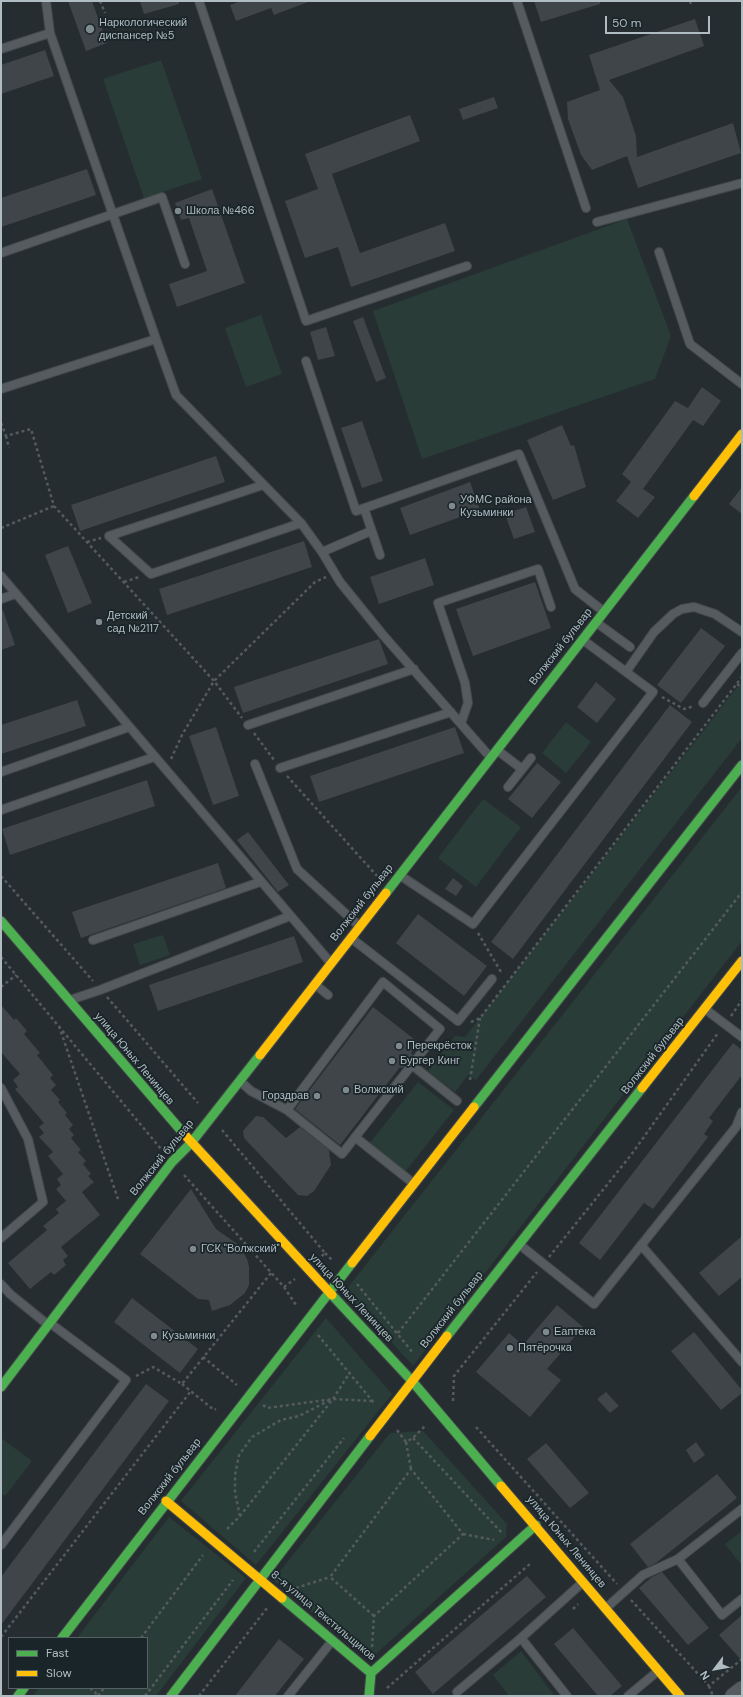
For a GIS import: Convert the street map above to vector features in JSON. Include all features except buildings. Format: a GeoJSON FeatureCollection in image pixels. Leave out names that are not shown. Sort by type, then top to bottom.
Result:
{"type":"FeatureCollection","features":[{"type":"Feature","properties":{"kind":"main road","name":"Волжский бульвар"},"geometry":{"type":"LineString","coordinates":[[1,1387],[172,1162],[191,1143],[240,1081],[399,874],[491,758],[742,434]]}},
{"type":"Feature","properties":{"kind":"main road","name":"Волжский бульвар"},"geometry":{"type":"LineString","coordinates":[[63,1637],[249,1394],[742,765]]}},
{"type":"Feature","properties":{"kind":"main road","name":"улица Юных Ленинцев"},"geometry":{"type":"LineString","coordinates":[[1,920],[191,1143],[412,1380],[680,1696]]}},
{"type":"Feature","properties":{"kind":"main road","name":"Волжский бульвар"},"geometry":{"type":"LineString","coordinates":[[171,1696],[412,1380],[742,961]]}},
{"type":"Feature","properties":{"kind":"main road","name":"8-я улица Текстильщиков"},"geometry":{"type":"LineString","coordinates":[[166,1502],[371,1673],[369,1696]]}},
{"type":"Feature","properties":{"kind":"main road"},"geometry":{"type":"LineString","coordinates":[[371,1673],[536,1526]]}},
{"type":"Feature","properties":{"kind":"street"},"geometry":{"type":"LineString","coordinates":[[733,1696],[742,1689]]}},
{"type":"Feature","properties":{"kind":"lane"},"geometry":{"type":"LineString","coordinates":[[46,1],[50,32],[176,395],[301,523],[322,552],[340,582],[491,758]]}},
{"type":"Feature","properties":{"kind":"lane"},"geometry":{"type":"LineString","coordinates":[[199,1],[306,321],[467,266]]}},
{"type":"Feature","properties":{"kind":"lane"},"geometry":{"type":"LineString","coordinates":[[517,1],[586,208]]}},
{"type":"Feature","properties":{"kind":"lane"},"geometry":{"type":"LineString","coordinates":[[1,49],[50,32]]}},
{"type":"Feature","properties":{"kind":"lane"},"geometry":{"type":"LineString","coordinates":[[597,222],[742,183]]}},
{"type":"Feature","properties":{"kind":"lane"},"geometry":{"type":"LineString","coordinates":[[1,253],[162,198],[186,264]]}},
{"type":"Feature","properties":{"kind":"lane"},"geometry":{"type":"LineString","coordinates":[[659,252],[690,344],[742,384]]}},
{"type":"Feature","properties":{"kind":"lane"},"geometry":{"type":"LineString","coordinates":[[1,389],[156,339]]}},
{"type":"Feature","properties":{"kind":"lane"},"geometry":{"type":"LineString","coordinates":[[306,361],[356,511],[519,454],[575,588],[604,612]]}},
{"type":"Feature","properties":{"kind":"lane"},"geometry":{"type":"LineString","coordinates":[[263,485],[109,536],[151,574],[301,523]]}},
{"type":"Feature","properties":{"kind":"lane"},"geometry":{"type":"LineString","coordinates":[[364,508],[380,555]]}},
{"type":"Feature","properties":{"kind":"lane"},"geometry":{"type":"LineString","coordinates":[[322,552],[371,531]]}},
{"type":"Feature","properties":{"kind":"lane"},"geometry":{"type":"LineString","coordinates":[[461,723],[468,703],[465,683],[438,604],[538,569],[551,607]]}},
{"type":"Feature","properties":{"kind":"lane"},"geometry":{"type":"LineString","coordinates":[[1,576],[260,882],[331,963]]}},
{"type":"Feature","properties":{"kind":"lane"},"geometry":{"type":"LineString","coordinates":[[1,599],[16,594]]}},
{"type":"Feature","properties":{"kind":"lane"},"geometry":{"type":"LineString","coordinates":[[626,672],[654,632],[673,614],[682,609],[694,607],[715,614],[742,632]]}},
{"type":"Feature","properties":{"kind":"lane"},"geometry":{"type":"LineString","coordinates":[[596,622],[630,648]]}},
{"type":"Feature","properties":{"kind":"lane"},"geometry":{"type":"LineString","coordinates":[[399,874],[473,924],[653,692],[582,639]]}},
{"type":"Feature","properties":{"kind":"lane"},"geometry":{"type":"LineString","coordinates":[[702,703],[742,653]]}},
{"type":"Feature","properties":{"kind":"lane"},"geometry":{"type":"LineString","coordinates":[[248,725],[414,669]]}},
{"type":"Feature","properties":{"kind":"lane"},"geometry":{"type":"LineString","coordinates":[[280,768],[451,712]]}},
{"type":"Feature","properties":{"kind":"lane"},"geometry":{"type":"LineString","coordinates":[[1,772],[129,727]]}},
{"type":"Feature","properties":{"kind":"lane"},"geometry":{"type":"LineString","coordinates":[[497,750],[522,769]]}},
{"type":"Feature","properties":{"kind":"lane"},"geometry":{"type":"LineString","coordinates":[[1,810],[154,757]]}},
{"type":"Feature","properties":{"kind":"lane"},"geometry":{"type":"LineString","coordinates":[[508,787],[531,758]]}},
{"type":"Feature","properties":{"kind":"lane"},"geometry":{"type":"LineString","coordinates":[[255,764],[297,869],[359,926]]}},
{"type":"Feature","properties":{"kind":"lane"},"geometry":{"type":"LineString","coordinates":[[93,940],[260,882]]}},
{"type":"Feature","properties":{"kind":"lane"},"geometry":{"type":"LineString","coordinates":[[69,1000],[100,990],[290,916]]}},
{"type":"Feature","properties":{"kind":"lane"},"geometry":{"type":"LineString","coordinates":[[350,938],[458,1021],[492,979]]}},
{"type":"Feature","properties":{"kind":"lane"},"geometry":{"type":"LineString","coordinates":[[240,1081],[251,1091],[287,1110],[342,1154],[440,1028],[383,982],[287,1110]]}},
{"type":"Feature","properties":{"kind":"lane"},"geometry":{"type":"LineString","coordinates":[[314,984],[328,995]]}},
{"type":"Feature","properties":{"kind":"lane"},"geometry":{"type":"LineString","coordinates":[[705,1009],[742,1037]]}},
{"type":"Feature","properties":{"kind":"lane"},"geometry":{"type":"LineString","coordinates":[[412,1065],[457,1101]]}},
{"type":"Feature","properties":{"kind":"lane"},"geometry":{"type":"LineString","coordinates":[[1,1088],[28,1139],[43,1202],[1,1238]]}},
{"type":"Feature","properties":{"kind":"lane"},"geometry":{"type":"LineString","coordinates":[[520,1244],[594,1304],[736,1127],[742,1112]]}},
{"type":"Feature","properties":{"kind":"lane"},"geometry":{"type":"LineString","coordinates":[[355,1137],[414,1184]]}},
{"type":"Feature","properties":{"kind":"lane"},"geometry":{"type":"LineString","coordinates":[[641,1245],[742,1362]]}},
{"type":"Feature","properties":{"kind":"lane"},"geometry":{"type":"LineString","coordinates":[[1,1284],[10,1294],[126,1380],[1,1545]]}},
{"type":"Feature","properties":{"kind":"lane"},"geometry":{"type":"LineString","coordinates":[[1,1295],[10,1294]]}},
{"type":"Feature","properties":{"kind":"lane"},"geometry":{"type":"LineString","coordinates":[[606,1608],[643,1575],[678,1559],[742,1509]]}},
{"type":"Feature","properties":{"kind":"lane"},"geometry":{"type":"LineString","coordinates":[[678,1559],[722,1615],[742,1599]]}},
{"type":"Feature","properties":{"kind":"lane"},"geometry":{"type":"LineString","coordinates":[[457,1692],[584,1582]]}},
{"type":"Feature","properties":{"kind":"lane"},"geometry":{"type":"LineString","coordinates":[[521,1638],[567,1696]]}},
{"type":"Feature","properties":{"kind":"lane"},"geometry":{"type":"LineString","coordinates":[[288,1696],[332,1640]]}},
{"type":"Feature","properties":{"kind":"lane"},"geometry":{"type":"LineString","coordinates":[[628,1696],[659,1670]]}},
{"type":"Feature","properties":{"kind":"path"},"geometry":{"type":"LineString","coordinates":[[100,1],[105,14]]}},
{"type":"Feature","properties":{"kind":"path"},"geometry":{"type":"LineString","coordinates":[[1,423],[9,448]]}},
{"type":"Feature","properties":{"kind":"path"},"geometry":{"type":"LineString","coordinates":[[6,436],[31,429],[54,506],[214,681],[280,768],[376,876]]}},
{"type":"Feature","properties":{"kind":"path"},"geometry":{"type":"LineString","coordinates":[[1,528],[54,506]]}},
{"type":"Feature","properties":{"kind":"path"},"geometry":{"type":"LineString","coordinates":[[166,770],[182,735],[214,681],[314,582],[335,572]]}},
{"type":"Feature","properties":{"kind":"path"},"geometry":{"type":"LineString","coordinates":[[504,979],[506,984],[742,677]]}},
{"type":"Feature","properties":{"kind":"path"},"geometry":{"type":"LineString","coordinates":[[737,684],[742,688]]}},
{"type":"Feature","properties":{"kind":"path"},"geometry":{"type":"LineString","coordinates":[[653,692],[684,709],[702,703]]}},
{"type":"Feature","properties":{"kind":"path"},"geometry":{"type":"LineString","coordinates":[[1,876],[8,885]]}},
{"type":"Feature","properties":{"kind":"path"},"geometry":{"type":"LineString","coordinates":[[398,1333],[742,892]]}},
{"type":"Feature","properties":{"kind":"path"},"geometry":{"type":"LineString","coordinates":[[473,924],[502,974]]}},
{"type":"Feature","properties":{"kind":"path"},"geometry":{"type":"LineString","coordinates":[[1,957],[161,1148]]}},
{"type":"Feature","properties":{"kind":"path"},"geometry":{"type":"LineString","coordinates":[[1,987],[16,975]]}},
{"type":"Feature","properties":{"kind":"path"},"geometry":{"type":"LineString","coordinates":[[457,1406],[452,1400],[454,1376],[631,1155],[742,1000]]}},
{"type":"Feature","properties":{"kind":"path"},"geometry":{"type":"LineString","coordinates":[[457,1101],[472,1078],[480,1018]]}},
{"type":"Feature","properties":{"kind":"path"},"geometry":{"type":"LineString","coordinates":[[59,1026],[120,1203]]}},
{"type":"Feature","properties":{"kind":"path"},"geometry":{"type":"LineString","coordinates":[[244,1252],[249,1248]]}},
{"type":"Feature","properties":{"kind":"path"},"geometry":{"type":"LineString","coordinates":[[182,1384],[271,1273]]}},
{"type":"Feature","properties":{"kind":"path"},"geometry":{"type":"LineString","coordinates":[[203,1357],[267,1408],[333,1398],[373,1402],[368,1408]]}},
{"type":"Feature","properties":{"kind":"path"},"geometry":{"type":"LineString","coordinates":[[126,1380],[153,1367],[182,1384],[214,1410],[219,1405]]}},
{"type":"Feature","properties":{"kind":"path"},"geometry":{"type":"LineString","coordinates":[[143,1637],[214,1541],[240,1516],[333,1398],[350,1372]]}},
{"type":"Feature","properties":{"kind":"path"},"geometry":{"type":"LineString","coordinates":[[232,1390],[241,1378]]}},
{"type":"Feature","properties":{"kind":"path"},"geometry":{"type":"LineString","coordinates":[[1,1638],[191,1391]]}},
{"type":"Feature","properties":{"kind":"path"},"geometry":{"type":"LineString","coordinates":[[240,1516],[235,1493],[234,1475],[239,1455],[252,1438],[281,1420],[299,1416],[333,1398]]}},
{"type":"Feature","properties":{"kind":"path"},"geometry":{"type":"LineString","coordinates":[[473,1423],[709,1686],[713,1696]]}},
{"type":"Feature","properties":{"kind":"path"},"geometry":{"type":"LineString","coordinates":[[145,1696],[349,1432]]}},
{"type":"Feature","properties":{"kind":"path"},"geometry":{"type":"LineString","coordinates":[[413,1438],[514,1544]]}},
{"type":"Feature","properties":{"kind":"path"},"geometry":{"type":"LineString","coordinates":[[406,1442],[411,1469],[463,1534],[514,1544]]}},
{"type":"Feature","properties":{"kind":"path"},"geometry":{"type":"LineString","coordinates":[[198,1696],[278,1594],[330,1577],[411,1469]]}},
{"type":"Feature","properties":{"kind":"path"},"geometry":{"type":"LineString","coordinates":[[371,1673],[374,1616],[463,1534]]}},
{"type":"Feature","properties":{"kind":"path"},"geometry":{"type":"LineString","coordinates":[[386,1689],[531,1563]]}},
{"type":"Feature","properties":{"kind":"path"},"geometry":{"type":"LineString","coordinates":[[330,1577],[374,1616]]}},
{"type":"Feature","properties":{"kind":"path"},"geometry":{"type":"LineString","coordinates":[[709,1686],[742,1659]]}},
{"type":"Feature","properties":{"kind":"green space"},"geometry":{"type":"Polygon","coordinates":[[[161,60],[202,179],[144,198],[103,79],[161,60]]]}},
{"type":"Feature","properties":{"kind":"green space"},"geometry":{"type":"Polygon","coordinates":[[[627,219],[671,336],[655,379],[422,459],[373,311],[627,219]]]}},
{"type":"Feature","properties":{"kind":"green space"},"geometry":{"type":"Polygon","coordinates":[[[261,315],[282,374],[246,387],[225,328],[261,315]]]}},
{"type":"Feature","properties":{"kind":"green space"},"geometry":{"type":"Polygon","coordinates":[[[742,681],[742,738],[476,1080],[468,1075],[455,1092],[428,1071],[455,1036],[465,1037],[742,681]]]}},
{"type":"Feature","properties":{"kind":"green space"},"geometry":{"type":"Polygon","coordinates":[[[566,722],[591,742],[566,773],[542,753],[566,722]]]}},
{"type":"Feature","properties":{"kind":"green space"},"geometry":{"type":"Polygon","coordinates":[[[742,787],[742,941],[413,1366],[345,1291],[742,787]]]}},
{"type":"Feature","properties":{"kind":"green space"},"geometry":{"type":"Polygon","coordinates":[[[483,799],[521,827],[476,887],[438,858],[483,799]]]}},
{"type":"Feature","properties":{"kind":"green space"},"geometry":{"type":"Polygon","coordinates":[[[163,935],[170,955],[140,965],[133,944],[163,935]]]}},
{"type":"Feature","properties":{"kind":"green space"},"geometry":{"type":"Polygon","coordinates":[[[418,1082],[454,1110],[405,1172],[369,1144],[418,1082]]]}},
{"type":"Feature","properties":{"kind":"green space"},"geometry":{"type":"Polygon","coordinates":[[[326,1318],[392,1394],[256,1565],[181,1501],[326,1318]]]}},
{"type":"Feature","properties":{"kind":"green space"},"geometry":{"type":"Polygon","coordinates":[[[423,1431],[507,1524],[506,1537],[369,1660],[273,1580],[390,1433],[423,1431]]]}},
{"type":"Feature","properties":{"kind":"green space"},"geometry":{"type":"Polygon","coordinates":[[[1,1438],[32,1461],[5,1496],[1,1493],[1,1438]]]}},
{"type":"Feature","properties":{"kind":"green space"},"geometry":{"type":"Polygon","coordinates":[[[169,1517],[246,1578],[156,1696],[33,1696],[38,1689],[148,1689],[148,1637],[78,1637],[169,1517]]]}},
{"type":"Feature","properties":{"kind":"green space"},"geometry":{"type":"Polygon","coordinates":[[[742,1531],[742,1566],[725,1544],[742,1531]]]}},
{"type":"Feature","properties":{"kind":"green space"},"geometry":{"type":"Polygon","coordinates":[[[521,1651],[554,1695],[553,1696],[509,1696],[493,1675],[521,1651]]]}},
{"type":"Feature","properties":{"kind":"traffic: fast"},"geometry":{"type":"LineString","coordinates":[[386,893],[694,496]]}},
{"type":"Feature","properties":{"kind":"traffic: fast"},"geometry":{"type":"LineString","coordinates":[[474,1107],[742,765]]}},
{"type":"Feature","properties":{"kind":"traffic: fast"},"geometry":{"type":"LineString","coordinates":[[1,921],[184,1134]]}},
{"type":"Feature","properties":{"kind":"traffic: fast"},"geometry":{"type":"LineString","coordinates":[[1,1387],[172,1162],[191,1143],[260,1055]]}},
{"type":"Feature","properties":{"kind":"traffic: fast"},"geometry":{"type":"LineString","coordinates":[[447,1336],[642,1088]]}},
{"type":"Feature","properties":{"kind":"traffic: fast"},"geometry":{"type":"LineString","coordinates":[[63,1637],[352,1263]]}},
{"type":"Feature","properties":{"kind":"traffic: fast"},"geometry":{"type":"LineString","coordinates":[[332,1295],[412,1381],[501,1486]]}},
{"type":"Feature","properties":{"kind":"traffic: fast"},"geometry":{"type":"LineString","coordinates":[[171,1696],[370,1436]]}},
{"type":"Feature","properties":{"kind":"traffic: fast"},"geometry":{"type":"LineString","coordinates":[[371,1673],[536,1525]]}},
{"type":"Feature","properties":{"kind":"traffic: fast"},"geometry":{"type":"LineString","coordinates":[[282,1598],[371,1673]]}},
{"type":"Feature","properties":{"kind":"traffic: fast"},"geometry":{"type":"LineString","coordinates":[[369,1696],[371,1673]]}},
{"type":"Feature","properties":{"kind":"traffic: fast"},"geometry":{"type":"LineString","coordinates":[[18,1696],[23,1689]]}},
{"type":"Feature","properties":{"kind":"traffic: slow"},"geometry":{"type":"LineString","coordinates":[[694,496],[742,434]]}},
{"type":"Feature","properties":{"kind":"traffic: slow"},"geometry":{"type":"LineString","coordinates":[[260,1055],[386,893]]}},
{"type":"Feature","properties":{"kind":"traffic: slow"},"geometry":{"type":"LineString","coordinates":[[642,1088],[742,961]]}},
{"type":"Feature","properties":{"kind":"traffic: slow"},"geometry":{"type":"LineString","coordinates":[[352,1263],[474,1107]]}},
{"type":"Feature","properties":{"kind":"traffic: slow"},"geometry":{"type":"LineString","coordinates":[[184,1134],[332,1295]]}},
{"type":"Feature","properties":{"kind":"traffic: slow"},"geometry":{"type":"LineString","coordinates":[[370,1436],[447,1336]]}},
{"type":"Feature","properties":{"kind":"traffic: slow"},"geometry":{"type":"LineString","coordinates":[[501,1486],[680,1696]]}},
{"type":"Feature","properties":{"kind":"traffic: slow"},"geometry":{"type":"LineString","coordinates":[[166,1501],[282,1598]]}},
{"type":"Feature","properties":{"kind":"place","name":"Наркологический диспансер №5"},"geometry":{"type":"Point","coordinates":[90,29]}},
{"type":"Feature","properties":{"kind":"place","name":"Школа №466"},"geometry":{"type":"Point","coordinates":[178,211]}},
{"type":"Feature","properties":{"kind":"place","name":"УФМС района Кузьминки"},"geometry":{"type":"Point","coordinates":[452,506]}},
{"type":"Feature","properties":{"kind":"place","name":"Детский сад №2117"},"geometry":{"type":"Point","coordinates":[99,622]}},
{"type":"Feature","properties":{"kind":"place","name":"Перекрёсток"},"geometry":{"type":"Point","coordinates":[399,1046]}},
{"type":"Feature","properties":{"kind":"place","name":"Бургер Кинг"},"geometry":{"type":"Point","coordinates":[392,1061]}},
{"type":"Feature","properties":{"kind":"place","name":"Волжский"},"geometry":{"type":"Point","coordinates":[346,1090]}},
{"type":"Feature","properties":{"kind":"place","name":"Горздрав"},"geometry":{"type":"Point","coordinates":[317,1096]}},
{"type":"Feature","properties":{"kind":"place","name":"ГСК \"Волжский\""},"geometry":{"type":"Point","coordinates":[193,1249]}},
{"type":"Feature","properties":{"kind":"place","name":"Еаптека"},"geometry":{"type":"Point","coordinates":[546,1332]}},
{"type":"Feature","properties":{"kind":"place","name":"Кузьминки"},"geometry":{"type":"Point","coordinates":[154,1336]}},
{"type":"Feature","properties":{"kind":"place","name":"Пятёрочка"},"geometry":{"type":"Point","coordinates":[510,1348]}}]}
